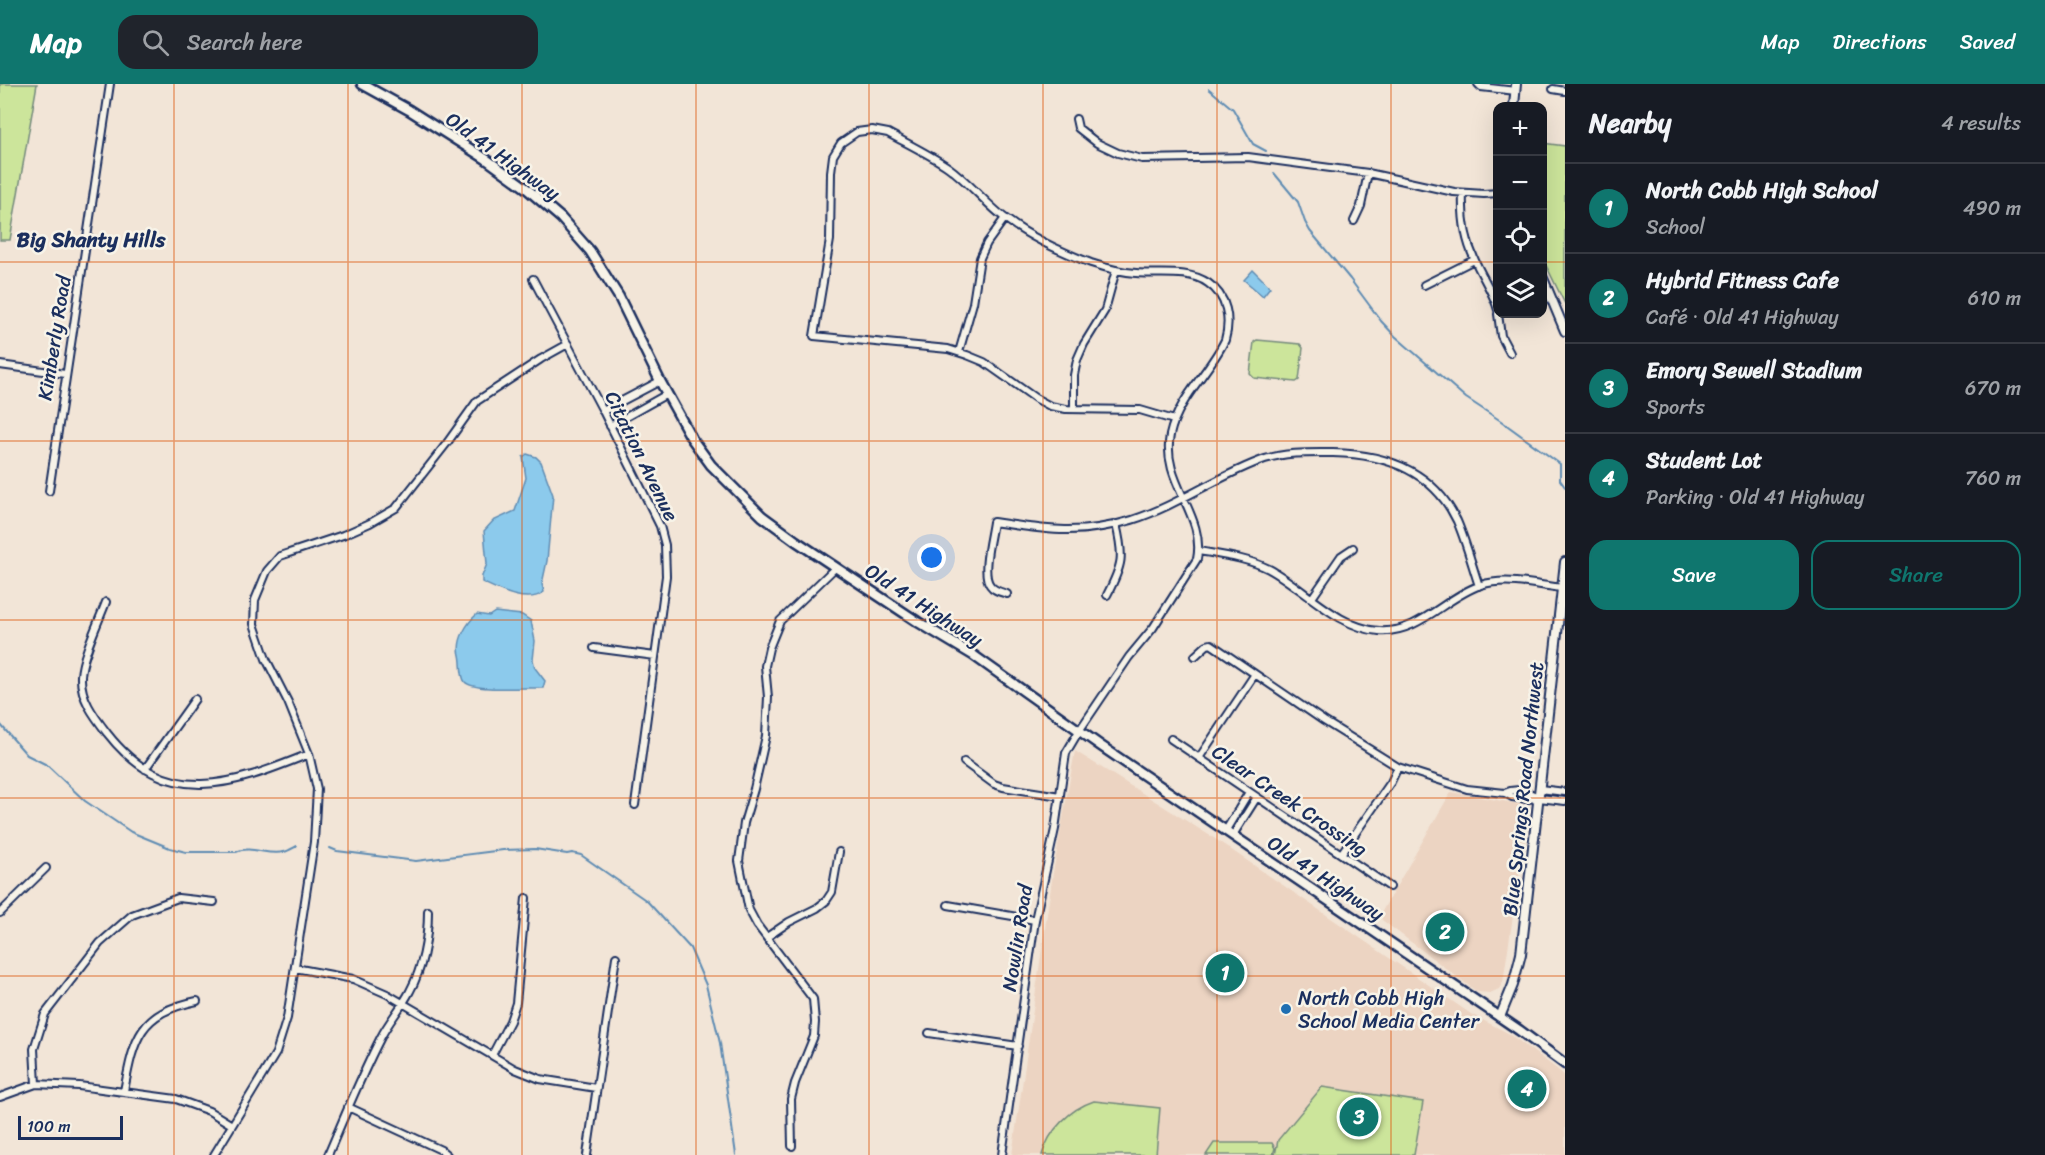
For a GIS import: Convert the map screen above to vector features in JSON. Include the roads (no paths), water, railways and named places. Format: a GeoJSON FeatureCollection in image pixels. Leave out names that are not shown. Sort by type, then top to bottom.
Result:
{"type":"FeatureCollection","features":[{"type":"Feature","properties":{"kind":"main road","name":"Old 41 Highway"},"geometry":{"type":"LineString","coordinates":[[362,84],[409,110],[486,159],[526,188],[561,218],[603,269],[634,324],[660,381],[692,439],[711,465],[762,516],[836,567],[973,655],[1565,1064]]}},
{"type":"Feature","properties":{"kind":"street","name":"Kimberly Road"},"geometry":{"type":"LineString","coordinates":[[49,490],[110,84]]}},
{"type":"Feature","properties":{"kind":"street"},"geometry":{"type":"LineString","coordinates":[[1478,84],[1481,87],[1516,88]]}},
{"type":"Feature","properties":{"kind":"street"},"geometry":{"type":"LineString","coordinates":[[1552,89],[1565,91]]}},
{"type":"Feature","properties":{"kind":"street"},"geometry":{"type":"LineString","coordinates":[[1076,119],[1078,128],[1097,143],[1118,153],[1142,159],[1248,157],[1368,173],[1462,193],[1493,193]]}},
{"type":"Feature","properties":{"kind":"street"},"geometry":{"type":"LineString","coordinates":[[1174,420],[1133,409],[1058,408],[1043,402],[992,367],[958,352],[936,347],[814,336],[830,240],[831,163],[841,143],[864,130],[880,131],[925,152],[960,176],[1005,218],[1039,240],[1080,259],[1116,270],[1182,275],[1199,279],[1213,287],[1225,305],[1228,321],[1225,340],[1174,420],[1169,456],[1174,480],[1196,527],[1199,539],[1198,551],[1241,559],[1261,566],[1345,621],[1358,627],[1380,632],[1393,631],[1418,622],[1459,596],[1479,586],[1495,582],[1562,588]]}},
{"type":"Feature","properties":{"kind":"street"},"geometry":{"type":"LineString","coordinates":[[1354,221],[1361,206],[1368,173]]}},
{"type":"Feature","properties":{"kind":"street"},"geometry":{"type":"LineString","coordinates":[[1462,193],[1464,227],[1474,260],[1493,298]]}},
{"type":"Feature","properties":{"kind":"street"},"geometry":{"type":"LineString","coordinates":[[958,352],[974,295],[980,258],[987,243],[1005,218]]}},
{"type":"Feature","properties":{"kind":"street"},"geometry":{"type":"LineString","coordinates":[[1424,285],[1474,260]]}},
{"type":"Feature","properties":{"kind":"street"},"geometry":{"type":"LineString","coordinates":[[1074,409],[1074,375],[1077,360],[1105,310],[1116,270]]}},
{"type":"Feature","properties":{"kind":"street","name":"Citation Avenue"},"geometry":{"type":"LineString","coordinates":[[533,279],[603,411],[660,526],[665,545],[666,576],[635,805]]}},
{"type":"Feature","properties":{"kind":"street"},"geometry":{"type":"LineString","coordinates":[[1547,288],[1565,331]]}},
{"type":"Feature","properties":{"kind":"street"},"geometry":{"type":"LineString","coordinates":[[1499,318],[1501,336],[1510,353]]}},
{"type":"Feature","properties":{"kind":"street"},"geometry":{"type":"LineString","coordinates":[[214,1155],[276,1053],[287,1018],[314,842],[317,789],[309,754],[288,702],[266,659],[254,624],[255,600],[267,571],[280,556],[343,535],[396,508],[477,401],[541,359],[568,345]]}},
{"type":"Feature","properties":{"kind":"street"},"geometry":{"type":"LineString","coordinates":[[0,365],[65,374]]}},
{"type":"Feature","properties":{"kind":"street"},"geometry":{"type":"LineString","coordinates":[[603,411],[660,381]]}},
{"type":"Feature","properties":{"kind":"street"},"geometry":{"type":"LineString","coordinates":[[610,426],[667,394]]}},
{"type":"Feature","properties":{"kind":"street"},"geometry":{"type":"LineString","coordinates":[[1007,594],[996,591],[987,579],[993,522],[1059,531],[1084,530],[1116,524],[1145,515],[1255,463],[1280,455],[1302,453],[1379,458],[1417,474],[1444,501],[1457,521],[1479,586]]}},
{"type":"Feature","properties":{"kind":"street"},"geometry":{"type":"LineString","coordinates":[[1107,595],[1121,563],[1122,550],[1116,524]]}},
{"type":"Feature","properties":{"kind":"street"},"geometry":{"type":"LineString","coordinates":[[1312,598],[1341,556],[1353,548]]}},
{"type":"Feature","properties":{"kind":"street","name":"Nowlin Road"},"geometry":{"type":"LineString","coordinates":[[1002,1155],[1035,920],[1060,796],[1066,753],[1079,730],[1189,573],[1197,559],[1198,551]]}},
{"type":"Feature","properties":{"kind":"street","name":"Blue Springs Road Northwest"},"geometry":{"type":"LineString","coordinates":[[1500,1017],[1520,960],[1565,562]]}},
{"type":"Feature","properties":{"kind":"street"},"geometry":{"type":"LineString","coordinates":[[792,1146],[791,1099],[814,1036],[813,999],[749,910],[739,861],[744,823],[766,736],[768,704],[765,666],[769,648],[780,621],[836,567]]}},
{"type":"Feature","properties":{"kind":"street"},"geometry":{"type":"LineString","coordinates":[[106,602],[81,675],[83,694],[94,717],[129,758],[145,769],[171,781],[196,784],[240,780],[309,754]]}},
{"type":"Feature","properties":{"kind":"street"},"geometry":{"type":"LineString","coordinates":[[1195,656],[1211,644],[1398,767],[1458,787],[1505,793],[1512,797],[1527,799],[1565,801]]}},
{"type":"Feature","properties":{"kind":"street"},"geometry":{"type":"LineString","coordinates":[[594,648],[655,656]]}},
{"type":"Feature","properties":{"kind":"street"},"geometry":{"type":"LineString","coordinates":[[1199,758],[1255,674]]}},
{"type":"Feature","properties":{"kind":"street"},"geometry":{"type":"LineString","coordinates":[[145,769],[195,699]]}},
{"type":"Feature","properties":{"kind":"street","name":"Clear Creek Crossing"},"geometry":{"type":"LineString","coordinates":[[1172,739],[1390,887]]}},
{"type":"Feature","properties":{"kind":"street"},"geometry":{"type":"LineString","coordinates":[[964,762],[994,784],[1060,796]]}},
{"type":"Feature","properties":{"kind":"street"},"geometry":{"type":"LineString","coordinates":[[1341,854],[1391,782],[1398,767]]}},
{"type":"Feature","properties":{"kind":"street"},"geometry":{"type":"LineString","coordinates":[[1540,789],[1565,792]]}},
{"type":"Feature","properties":{"kind":"street"},"geometry":{"type":"LineString","coordinates":[[1229,833],[1249,792]]}},
{"type":"Feature","properties":{"kind":"street"},"geometry":{"type":"LineString","coordinates":[[1229,833],[1257,797]]}},
{"type":"Feature","properties":{"kind":"street"},"geometry":{"type":"LineString","coordinates":[[767,938],[789,922],[817,908],[826,900],[832,892],[839,852]]}},
{"type":"Feature","properties":{"kind":"street"},"geometry":{"type":"LineString","coordinates":[[0,913],[46,868]]}},
{"type":"Feature","properties":{"kind":"street"},"geometry":{"type":"LineString","coordinates":[[36,1084],[34,1049],[45,1014],[100,943],[132,915],[178,898],[214,902]]}},
{"type":"Feature","properties":{"kind":"street"},"geometry":{"type":"LineString","coordinates":[[492,1056],[510,1021],[516,1003],[526,898]]}},
{"type":"Feature","properties":{"kind":"street"},"geometry":{"type":"LineString","coordinates":[[948,905],[1035,920]]}},
{"type":"Feature","properties":{"kind":"street"},"geometry":{"type":"LineString","coordinates":[[328,1155],[382,1035],[410,991],[424,957],[428,934],[428,911]]}},
{"type":"Feature","properties":{"kind":"street"},"geometry":{"type":"LineString","coordinates":[[587,1155],[616,957]]}},
{"type":"Feature","properties":{"kind":"street"},"geometry":{"type":"LineString","coordinates":[[295,968],[353,979],[387,994],[515,1069],[540,1079],[596,1088]]}},
{"type":"Feature","properties":{"kind":"street"},"geometry":{"type":"LineString","coordinates":[[124,1091],[136,1044],[146,1023],[163,1011],[196,1001]]}},
{"type":"Feature","properties":{"kind":"street"},"geometry":{"type":"LineString","coordinates":[[929,1033],[1018,1046]]}},
{"type":"Feature","properties":{"kind":"street"},"geometry":{"type":"LineString","coordinates":[[0,1097],[36,1084],[124,1091],[176,1099],[209,1111],[232,1125]]}},
{"type":"Feature","properties":{"kind":"street"},"geometry":{"type":"LineString","coordinates":[[348,1107],[441,1150],[447,1155]]}},
{"type":"Feature","properties":{"kind":"water"},"geometry":{"type":"Polygon","coordinates":[[[1253,270],[1270,287],[1263,296],[1244,280],[1253,270]]]}},
{"type":"Feature","properties":{"kind":"water"},"geometry":{"type":"Polygon","coordinates":[[[527,454],[536,457],[541,462],[553,495],[547,561],[542,584],[544,592],[537,596],[521,597],[482,582],[482,576],[487,564],[484,531],[493,521],[515,511],[526,478],[523,457],[527,454]]]}},
{"type":"Feature","properties":{"kind":"water"},"geometry":{"type":"Polygon","coordinates":[[[495,612],[522,615],[531,621],[535,641],[533,660],[535,668],[545,681],[543,688],[479,687],[470,685],[463,679],[459,649],[463,632],[477,614],[489,616],[495,612]]]}},
{"type":"Feature","properties":{"kind":"waterway"},"geometry":{"type":"LineString","coordinates":[[1209,89],[1233,109],[1253,144],[1266,151]]}},
{"type":"Feature","properties":{"kind":"waterway"},"geometry":{"type":"LineString","coordinates":[[1274,173],[1298,202],[1310,231],[1381,321],[1466,398],[1560,464],[1560,480],[1565,487]]}},
{"type":"Feature","properties":{"kind":"waterway"},"geometry":{"type":"LineString","coordinates":[[0,724],[27,755],[47,765],[85,801],[131,832],[186,852],[247,850],[278,853],[286,852],[297,846]]}},
{"type":"Feature","properties":{"kind":"waterway"},"geometry":{"type":"LineString","coordinates":[[330,848],[337,851],[416,861],[503,850],[535,849],[572,853],[581,855],[647,901],[690,948],[706,985],[720,1043],[736,1155]]}},
{"type":"Feature","properties":{"kind":"place","name":"Hybrid Fitness Cafe"},"geometry":{"type":"Point","coordinates":[1445,932]}},
{"type":"Feature","properties":{"kind":"place","name":"North Cobb High School"},"geometry":{"type":"Point","coordinates":[1225,973]}},
{"type":"Feature","properties":{"kind":"place","name":"North Cobb High School Media Center"},"geometry":{"type":"Point","coordinates":[1286,1009]}},
{"type":"Feature","properties":{"kind":"place","name":"Student Lot"},"geometry":{"type":"Point","coordinates":[1527,1089]}},
{"type":"Feature","properties":{"kind":"place","name":"Emory Sewell Stadium"},"geometry":{"type":"Point","coordinates":[1359,1117]}},
{"type":"Feature","properties":{"kind":"district","name":"Big Shanty Hills"},"geometry":{"type":"Point","coordinates":[91,240]}}]}
